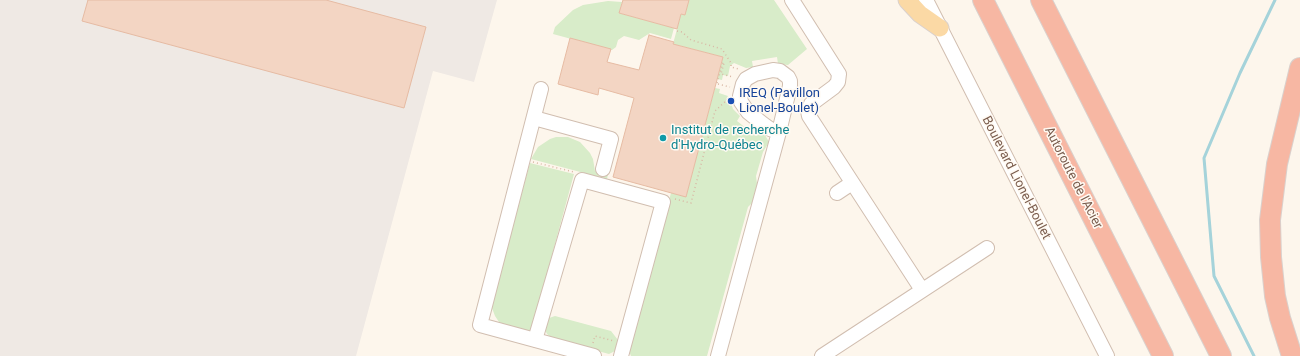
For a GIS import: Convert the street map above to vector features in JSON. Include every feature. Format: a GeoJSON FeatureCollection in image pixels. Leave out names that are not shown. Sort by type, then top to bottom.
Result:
{"type":"FeatureCollection","features":[{"type":"Feature","properties":{"kind":"highway","name":"Autoroute de l'Acier"},"geometry":{"type":"LineString","coordinates":[[983,0],[1163,356]]}},
{"type":"Feature","properties":{"kind":"highway"},"geometry":{"type":"LineString","coordinates":[[1041,0],[1221,356]]}},
{"type":"Feature","properties":{"kind":"highway"},"geometry":{"type":"LineString","coordinates":[[1292,356],[1276,301],[1271,257],[1270,220],[1277,164],[1300,68]]}},
{"type":"Feature","properties":{"kind":"main road"},"geometry":{"type":"LineString","coordinates":[[907,0],[920,14],[940,28]]}},
{"type":"Feature","properties":{"kind":"street"},"geometry":{"type":"LineString","coordinates":[[792,0],[838,72],[839,77],[836,85],[812,102],[808,114],[810,119],[922,290]]}},
{"type":"Feature","properties":{"kind":"street","name":"Boulevard Lionel-Boulet"},"geometry":{"type":"LineString","coordinates":[[926,0],[1107,356]]}},
{"type":"Feature","properties":{"kind":"street"},"geometry":{"type":"LineString","coordinates":[[718,356],[779,132],[790,81],[788,77],[780,71],[773,70],[755,74],[743,84],[740,96],[741,102],[748,112],[770,129],[779,132]]}},
{"type":"Feature","properties":{"kind":"street"},"geometry":{"type":"LineString","coordinates":[[542,89],[480,325],[535,340],[593,353]]}},
{"type":"Feature","properties":{"kind":"street"},"geometry":{"type":"LineString","coordinates":[[534,118],[611,139],[603,169]]}},
{"type":"Feature","properties":{"kind":"street"},"geometry":{"type":"LineString","coordinates":[[535,340],[582,180],[663,202],[621,356]]}},
{"type":"Feature","properties":{"kind":"street"},"geometry":{"type":"LineString","coordinates":[[837,193],[852,183]]}},
{"type":"Feature","properties":{"kind":"street"},"geometry":{"type":"LineString","coordinates":[[822,356],[987,248]]}},
{"type":"Feature","properties":{"kind":"path"},"geometry":{"type":"LineString","coordinates":[[677,31],[682,32],[691,40],[722,48],[731,63],[731,67],[743,70]]}},
{"type":"Feature","properties":{"kind":"path"},"geometry":{"type":"LineString","coordinates":[[731,87],[717,83],[723,62],[721,74],[737,78]]}},
{"type":"Feature","properties":{"kind":"path"},"geometry":{"type":"LineString","coordinates":[[673,198],[691,203],[715,111],[727,100]]}},
{"type":"Feature","properties":{"kind":"path"},"geometry":{"type":"LineString","coordinates":[[529,161],[575,173]]}},
{"type":"Feature","properties":{"kind":"path"},"geometry":{"type":"LineString","coordinates":[[593,353],[595,336],[618,342]]}},
{"type":"Feature","properties":{"kind":"shaded area"},"geometry":{"type":"Polygon","coordinates":[[[0,0],[497,0],[474,82],[433,71],[356,356],[0,356],[0,0]]]}},
{"type":"Feature","properties":{"kind":"green space"},"geometry":{"type":"Polygon","coordinates":[[[689,0],[774,0],[807,49],[788,65],[778,64],[777,57],[752,61],[753,67],[746,68],[734,63],[730,66],[728,76],[723,75],[722,80],[717,79],[723,57],[673,44],[681,14],[685,15],[689,0]]]}},
{"type":"Feature","properties":{"kind":"green space"},"geometry":{"type":"Polygon","coordinates":[[[608,1],[622,2],[619,13],[674,28],[671,39],[650,33],[639,40],[624,36],[618,40],[616,47],[612,50],[553,34],[555,27],[573,10],[583,5],[608,1]]]}},
{"type":"Feature","properties":{"kind":"green space"},"geometry":{"type":"Polygon","coordinates":[[[715,88],[720,89],[719,93],[728,96],[726,99],[727,102],[731,103],[733,109],[740,116],[737,121],[756,136],[760,133],[765,135],[769,142],[763,152],[756,176],[757,184],[752,203],[748,207],[707,356],[631,356],[629,351],[671,193],[686,196],[715,88]]]}},
{"type":"Feature","properties":{"kind":"green space"},"geometry":{"type":"Polygon","coordinates":[[[556,137],[568,137],[580,142],[590,153],[593,159],[595,171],[608,174],[607,179],[531,159],[538,147],[556,137]]]}},
{"type":"Feature","properties":{"kind":"green space"},"geometry":{"type":"Polygon","coordinates":[[[530,163],[574,174],[532,329],[528,332],[506,326],[499,322],[492,308],[492,302],[530,163]]]}},
{"type":"Feature","properties":{"kind":"green space"},"geometry":{"type":"Polygon","coordinates":[[[555,316],[611,331],[618,340],[617,348],[609,354],[553,339],[545,330],[549,318],[555,316]]]}},
{"type":"Feature","properties":{"kind":"building"},"geometry":{"type":"Polygon","coordinates":[[[88,0],[326,0],[426,27],[404,108],[82,21],[88,0]]]}},
{"type":"Feature","properties":{"kind":"building"},"geometry":{"type":"Polygon","coordinates":[[[623,0],[689,0],[685,15],[681,14],[677,29],[619,13],[623,0]]]}},
{"type":"Feature","properties":{"kind":"building","name":"Institut de recherche d'Hydro-Québec"},"geometry":{"type":"Polygon","coordinates":[[[649,35],[674,42],[673,44],[723,57],[686,197],[613,177],[634,98],[599,88],[598,95],[558,84],[570,38],[611,49],[607,62],[639,70],[649,35]]]}},
{"type":"Feature","properties":{"kind":"waterway"},"geometry":{"type":"LineString","coordinates":[[1254,356],[1214,276],[1204,158],[1240,73],[1275,0]]}},
{"type":"Feature","properties":{"kind":"place","name":"IREQ (Pavillon Lionel-Boulet)"},"geometry":{"type":"Point","coordinates":[731,101]}},
{"type":"Feature","properties":{"kind":"place","name":"Institut de recherche d'Hydro-Québec"},"geometry":{"type":"Point","coordinates":[663,138]}}]}
